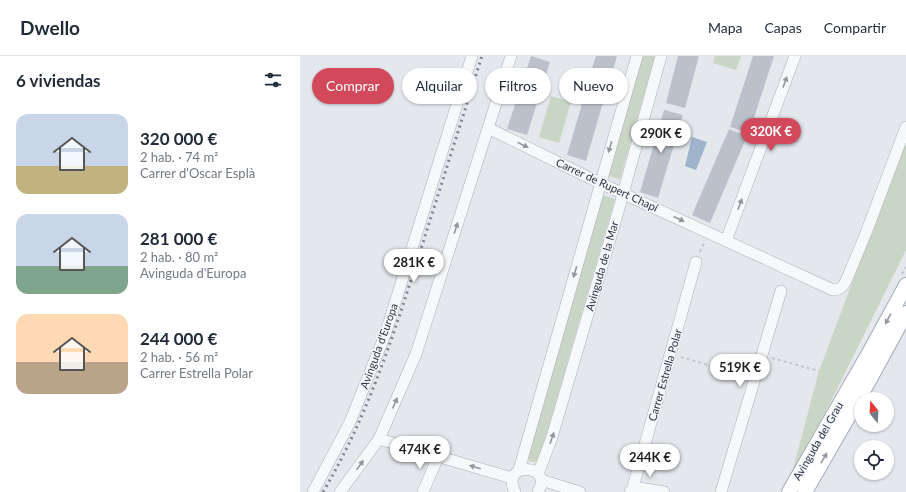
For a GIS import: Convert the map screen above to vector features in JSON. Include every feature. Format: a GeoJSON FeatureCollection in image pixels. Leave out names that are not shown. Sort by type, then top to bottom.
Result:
{"type":"FeatureCollection","features":[{"type":"Feature","properties":{"kind":"main road","name":"Avinguda del Grau"},"geometry":{"type":"LineString","coordinates":[[789,492],[870,353],[906,285]]}},
{"type":"Feature","properties":{"kind":"main road","name":"Avinguda del Grau"},"geometry":{"type":"LineString","coordinates":[[805,492],[906,313]]}},
{"type":"Feature","properties":{"kind":"street","name":"Avinguda d'Europa"},"geometry":{"type":"LineString","coordinates":[[313,492],[350,422],[385,335],[472,56]]}},
{"type":"Feature","properties":{"kind":"street"},"geometry":{"type":"LineString","coordinates":[[340,492],[379,439],[416,354],[511,56]]}},
{"type":"Feature","properties":{"kind":"street"},"geometry":{"type":"LineString","coordinates":[[514,492],[512,485],[637,56]]}},
{"type":"Feature","properties":{"kind":"street","name":"Avinguda de la Mar"},"geometry":{"type":"LineString","coordinates":[[539,486],[662,56]]}},
{"type":"Feature","properties":{"kind":"street"},"geometry":{"type":"LineString","coordinates":[[726,240],[795,56]]}},
{"type":"Feature","properties":{"kind":"street","name":"Carrer de Rupert Chapí"},"geometry":{"type":"LineString","coordinates":[[488,128],[600,182],[833,290],[838,290],[844,286],[866,233],[906,127]]}},
{"type":"Feature","properties":{"kind":"street","name":"Carrer Estrella Polar"},"geometry":{"type":"LineString","coordinates":[[664,492],[632,490],[696,262]]}},
{"type":"Feature","properties":{"kind":"street"},"geometry":{"type":"LineString","coordinates":[[721,492],[781,291]]}},
{"type":"Feature","properties":{"kind":"street"},"geometry":{"type":"LineString","coordinates":[[379,439],[438,457],[516,474],[526,468],[532,470],[539,486],[580,492]]}},
{"type":"Feature","properties":{"kind":"street"},"geometry":{"type":"LineString","coordinates":[[423,492],[438,457]]}},
{"type":"Feature","properties":{"kind":"path"},"geometry":{"type":"LineString","coordinates":[[696,262],[708,232]]}},
{"type":"Feature","properties":{"kind":"path"},"geometry":{"type":"LineString","coordinates":[[671,355],[755,378]]}},
{"type":"Feature","properties":{"kind":"path"},"geometry":{"type":"LineString","coordinates":[[762,355],[819,371]]}},
{"type":"Feature","properties":{"kind":"green space"},"geometry":{"type":"Polygon","coordinates":[[[642,56],[655,56],[620,179],[608,176],[642,56]]]}},
{"type":"Feature","properties":{"kind":"green space"},"geometry":{"type":"Polygon","coordinates":[[[715,56],[741,56],[736,70],[713,63],[715,56]]]}},
{"type":"Feature","properties":{"kind":"green space"},"geometry":{"type":"Polygon","coordinates":[[[551,96],[559,98],[559,104],[570,104],[559,143],[539,137],[549,104],[551,104],[551,96]]]}},
{"type":"Feature","properties":{"kind":"green space"},"geometry":{"type":"Polygon","coordinates":[[[906,139],[906,250],[831,401],[791,477],[819,371],[906,139]]]}},
{"type":"Feature","properties":{"kind":"green space"},"geometry":{"type":"Polygon","coordinates":[[[602,195],[615,199],[538,463],[529,461],[528,457],[602,195]]]}},
{"type":"Feature","properties":{"kind":"water"},"geometry":{"type":"Polygon","coordinates":[[[692,137],[707,142],[696,170],[685,166],[692,137]]]}},
{"type":"Feature","properties":{"kind":"building"},"geometry":{"type":"Polygon","coordinates":[[[531,56],[550,62],[548,68],[527,68],[531,56]]]}},
{"type":"Feature","properties":{"kind":"building"},"geometry":{"type":"Polygon","coordinates":[[[596,56],[617,56],[614,68],[592,68],[596,56]]]}},
{"type":"Feature","properties":{"kind":"building"},"geometry":{"type":"Polygon","coordinates":[[[678,56],[699,56],[685,108],[666,103],[678,56]]]}},
{"type":"Feature","properties":{"kind":"building"},"geometry":{"type":"Polygon","coordinates":[[[753,56],[774,56],[749,133],[730,127],[753,56]]]}},
{"type":"Feature","properties":{"kind":"building"},"geometry":{"type":"Polygon","coordinates":[[[515,104],[537,104],[527,135],[507,129],[515,104]]]}},
{"type":"Feature","properties":{"kind":"building"},"geometry":{"type":"Polygon","coordinates":[[[582,104],[602,104],[586,161],[567,155],[582,104]]]}},
{"type":"Feature","properties":{"kind":"building"},"geometry":{"type":"Polygon","coordinates":[[[664,110],[683,115],[658,198],[640,192],[664,110]]]}},
{"type":"Feature","properties":{"kind":"building"},"geometry":{"type":"Polygon","coordinates":[[[729,129],[747,136],[710,223],[692,215],[729,129]]]}},
{"type":"Feature","properties":{"kind":"railway"},"geometry":{"type":"LineString","coordinates":[[323,492],[353,435],[389,347],[482,56]]}}]}
